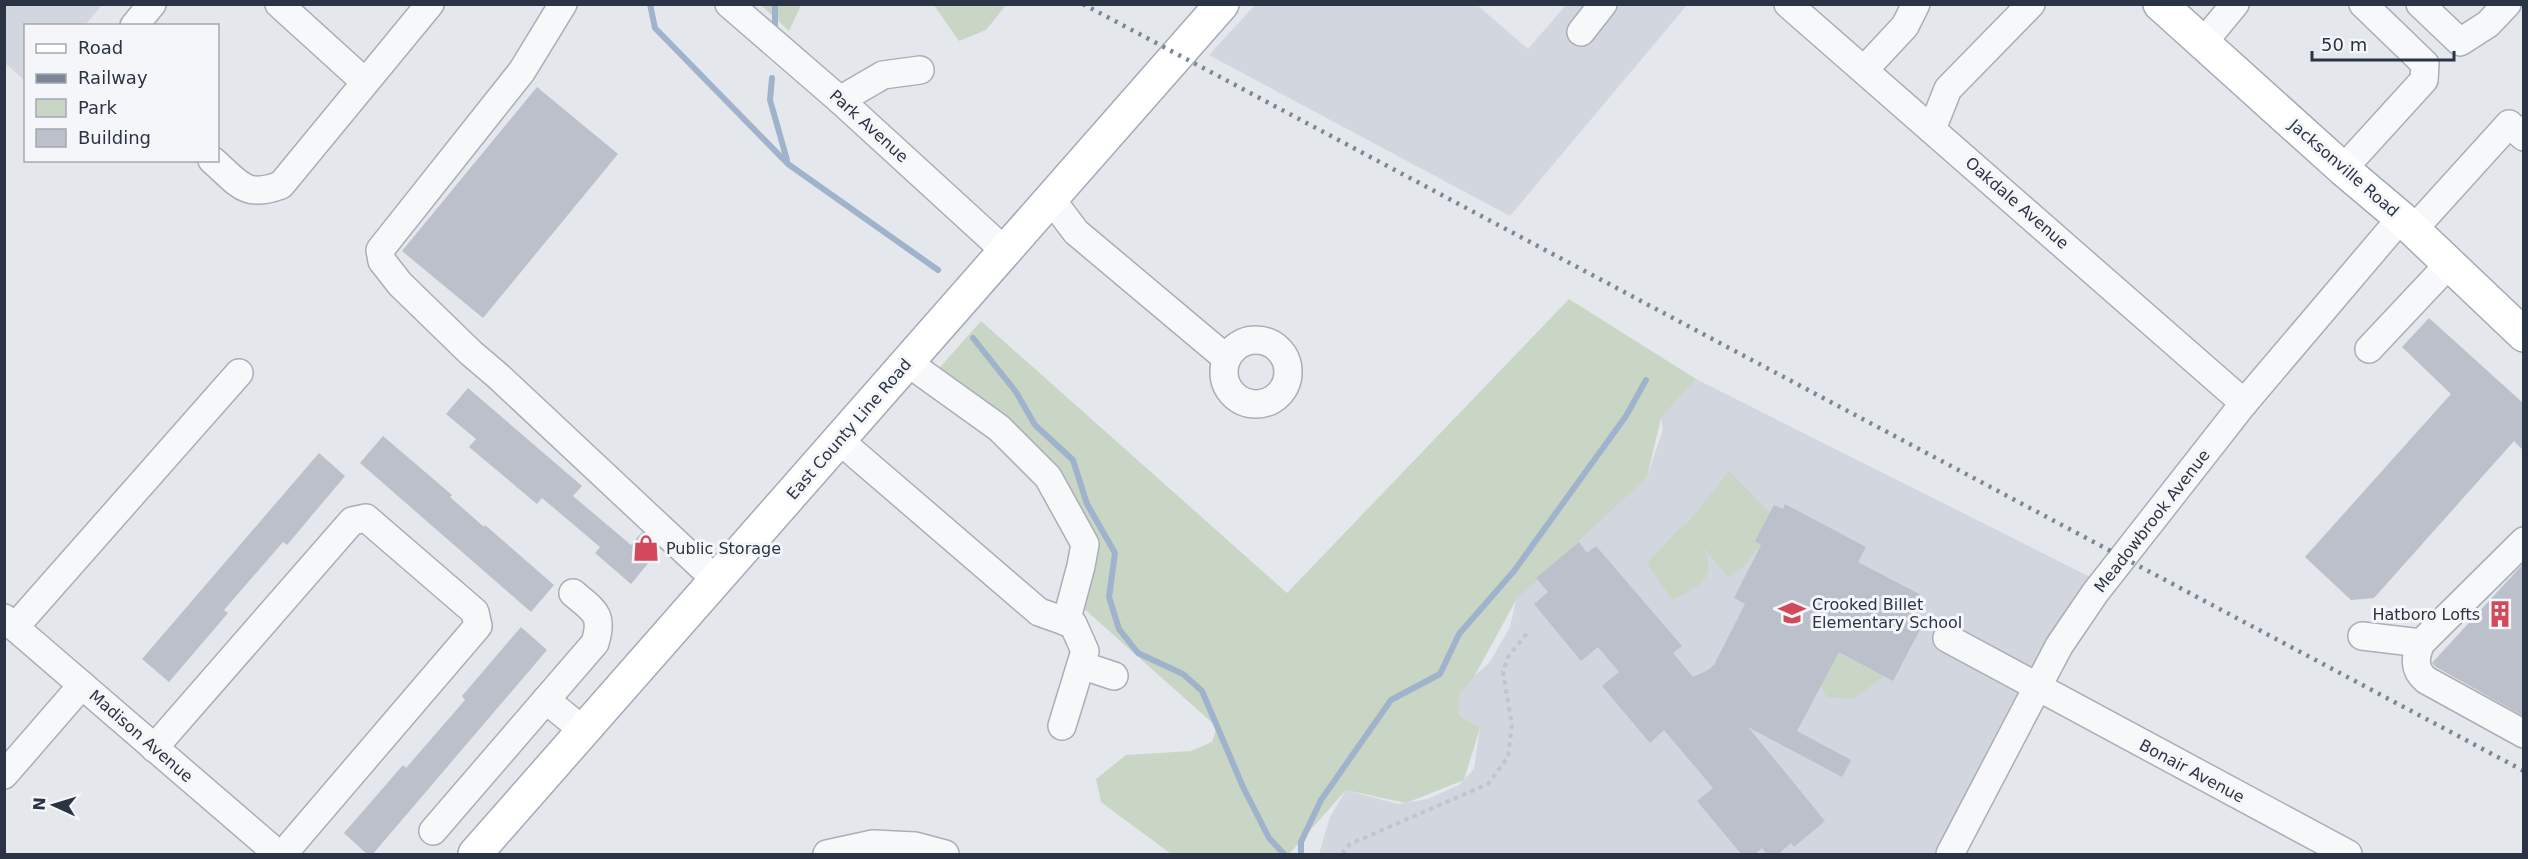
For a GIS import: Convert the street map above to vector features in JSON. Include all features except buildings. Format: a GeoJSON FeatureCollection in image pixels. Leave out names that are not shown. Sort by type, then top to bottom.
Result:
{"type":"FeatureCollection","features":[{"type":"Feature","properties":{"kind":"main road","name":"East County Line Road"},"geometry":{"type":"LineString","coordinates":[[475,855],[1222,4]]}},
{"type":"Feature","properties":{"kind":"main road","name":"Jacksonville Road"},"geometry":{"type":"LineString","coordinates":[[2160,4],[2521,329]]}},
{"type":"Feature","properties":{"kind":"street"},"geometry":{"type":"LineString","coordinates":[[136,24],[152,4]]}},
{"type":"Feature","properties":{"kind":"street"},"geometry":{"type":"LineString","coordinates":[[279,4],[365,82]]}},
{"type":"Feature","properties":{"kind":"street"},"geometry":{"type":"LineString","coordinates":[[215,162],[249,191],[264,191],[281,185],[430,4]]}},
{"type":"Feature","properties":{"kind":"street"},"geometry":{"type":"LineString","coordinates":[[563,4],[522,71],[380,250],[382,261],[400,284],[471,353],[716,580]]}},
{"type":"Feature","properties":{"kind":"street","name":"Park Avenue"},"geometry":{"type":"LineString","coordinates":[[729,4],[840,100],[1005,251]]}},
{"type":"Feature","properties":{"kind":"street"},"geometry":{"type":"LineString","coordinates":[[1581,32],[1603,4]]}},
{"type":"Feature","properties":{"kind":"street","name":"Oakdale Avenue"},"geometry":{"type":"LineString","coordinates":[[1788,4],[2244,403]]}},
{"type":"Feature","properties":{"kind":"street"},"geometry":{"type":"LineString","coordinates":[[1864,70],[1905,26],[1916,4]]}},
{"type":"Feature","properties":{"kind":"street"},"geometry":{"type":"LineString","coordinates":[[1932,129],[1948,89],[2031,4]]}},
{"type":"Feature","properties":{"kind":"street"},"geometry":{"type":"LineString","coordinates":[[2203,43],[2235,4]]}},
{"type":"Feature","properties":{"kind":"street"},"geometry":{"type":"LineString","coordinates":[[2343,169],[2424,80],[2425,64],[2363,4]]}},
{"type":"Feature","properties":{"kind":"street"},"geometry":{"type":"LineString","coordinates":[[2420,4],[2460,42],[2488,24],[2507,4]]}},
{"type":"Feature","properties":{"kind":"street"},"geometry":{"type":"LineString","coordinates":[[840,100],[883,75],[920,70]]}},
{"type":"Feature","properties":{"kind":"street","name":"Meadowbrook Avenue"},"geometry":{"type":"LineString","coordinates":[[1950,855],[2059,646],[2095,593],[2244,403],[2407,224],[2509,124],[2523,137]]}},
{"type":"Feature","properties":{"kind":"street"},"geometry":{"type":"LineString","coordinates":[[1051,199],[1076,232],[1226,358]]}},
{"type":"Feature","properties":{"kind":"street"},"geometry":{"type":"LineString","coordinates":[[2369,349],[2449,264]]}},
{"type":"Feature","properties":{"kind":"street"},"geometry":{"type":"LineString","coordinates":[[908,362],[999,428],[1048,477],[1084,544],[1081,566],[1066,622]]}},
{"type":"Feature","properties":{"kind":"street"},"geometry":{"type":"LineString","coordinates":[[10,623],[239,373]]}},
{"type":"Feature","properties":{"kind":"street"},"geometry":{"type":"LineString","coordinates":[[839,440],[1039,612],[1072,624],[1085,651],[1062,726]]}},
{"type":"Feature","properties":{"kind":"street"},"geometry":{"type":"LineString","coordinates":[[154,748],[352,521],[366,518],[475,612],[478,626],[284,855]]}},
{"type":"Feature","properties":{"kind":"street"},"geometry":{"type":"LineString","coordinates":[[2523,542],[2421,643],[2416,660],[2420,674],[2523,734]]}},
{"type":"Feature","properties":{"kind":"street"},"geometry":{"type":"LineString","coordinates":[[433,831],[596,643],[600,627],[596,613],[573,593]]}},
{"type":"Feature","properties":{"kind":"street","name":"Madison Avenue"},"geometry":{"type":"LineString","coordinates":[[10,623],[278,855]]}},
{"type":"Feature","properties":{"kind":"street"},"geometry":{"type":"LineString","coordinates":[[2362,636],[2421,643]]}},
{"type":"Feature","properties":{"kind":"street","name":"Bonair Avenue"},"geometry":{"type":"LineString","coordinates":[[1947,638],[2348,855]]}},
{"type":"Feature","properties":{"kind":"street"},"geometry":{"type":"LineString","coordinates":[[1081,665],[1114,676]]}},
{"type":"Feature","properties":{"kind":"street"},"geometry":{"type":"LineString","coordinates":[[4,775],[82,686]]}},
{"type":"Feature","properties":{"kind":"street"},"geometry":{"type":"LineString","coordinates":[[546,700],[584,731]]}},
{"type":"Feature","properties":{"kind":"street"},"geometry":{"type":"LineString","coordinates":[[827,855],[873,844],[915,846],[945,855]]}},
{"type":"Feature","properties":{"kind":"path"},"geometry":{"type":"LineString","coordinates":[[1342,855],[1350,844],[1488,784],[1508,757],[1512,725],[1503,672],[1508,657],[1529,631]]}},
{"type":"Feature","properties":{"kind":"shaded area"},"geometry":{"type":"Polygon","coordinates":[[[5,4],[102,4],[86,24],[24,24],[24,80],[5,63],[5,4]]]}},
{"type":"Feature","properties":{"kind":"shaded area"},"geometry":{"type":"Polygon","coordinates":[[[1255,5],[1477,5],[1528,49],[1566,5],[1687,5],[1510,216],[1209,55],[1255,5]]]}},
{"type":"Feature","properties":{"kind":"shaded area","name":"Crooked Billet Elementary School"},"geometry":{"type":"Polygon","coordinates":[[[1696,379],[2090,577],[1942,854],[1319,854],[1330,817],[1346,790],[1398,804],[1428,799],[1459,785],[1474,769],[1480,728],[1457,715],[1459,695],[1469,681],[1490,662],[1510,627],[1516,600],[1536,575],[1647,477],[1663,429],[1661,418],[1696,379]]]}},
{"type":"Feature","properties":{"kind":"green space"},"geometry":{"type":"Polygon","coordinates":[[[761,5],[801,5],[789,31],[761,5]]]}},
{"type":"Feature","properties":{"kind":"green space"},"geometry":{"type":"Polygon","coordinates":[[[934,5],[1006,5],[986,30],[959,41],[934,5]]]}},
{"type":"Feature","properties":{"kind":"green space"},"geometry":{"type":"Polygon","coordinates":[[[1569,299],[1696,379],[1661,418],[1647,477],[1516,600],[1474,677],[1459,695],[1458,715],[1480,728],[1464,780],[1406,803],[1346,790],[1289,854],[1171,854],[1101,802],[1096,779],[1126,755],[1191,751],[1212,742],[1217,727],[1063,590],[1080,545],[1086,517],[1034,442],[935,373],[981,321],[1287,593],[1569,299]]]}},
{"type":"Feature","properties":{"kind":"green space"},"geometry":{"type":"Polygon","coordinates":[[[1729,471],[1779,522],[1744,566],[1728,577],[1694,536],[1706,554],[1709,565],[1707,573],[1693,589],[1672,600],[1647,563],[1684,524],[1686,525],[1729,471]]]}},
{"type":"Feature","properties":{"kind":"green space"},"geometry":{"type":"Polygon","coordinates":[[[1838,638],[1896,669],[1852,699],[1827,697],[1805,660],[1838,638]]]}},
{"type":"Feature","properties":{"kind":"waterway"},"geometry":{"type":"LineString","coordinates":[[650,4],[655,28],[788,164],[938,270]]}},
{"type":"Feature","properties":{"kind":"waterway"},"geometry":{"type":"LineString","coordinates":[[775,4],[775,25]]}},
{"type":"Feature","properties":{"kind":"waterway"},"geometry":{"type":"LineString","coordinates":[[772,78],[770,100],[787,160]]}},
{"type":"Feature","properties":{"kind":"waterway"},"geometry":{"type":"LineString","coordinates":[[973,338],[1016,392],[1035,425],[1073,460],[1087,504],[1115,553],[1109,597],[1119,629],[1138,653],[1183,674],[1202,691],[1243,787],[1269,838],[1284,854]]}},
{"type":"Feature","properties":{"kind":"waterway"},"geometry":{"type":"LineString","coordinates":[[1301,854],[1301,842],[1321,800],[1391,700],[1440,674],[1459,634],[1514,571],[1626,416],[1646,380]]}},
{"type":"Feature","properties":{"kind":"railway"},"geometry":{"type":"LineString","coordinates":[[1083,4],[2524,771]]}},
{"type":"Feature","properties":{"kind":"place","name":"Public Storage"},"geometry":{"type":"Point","coordinates":[646,548]}},
{"type":"Feature","properties":{"kind":"place","name":"Crooked Billet Elementary School"},"geometry":{"type":"Point","coordinates":[1792,613]}},
{"type":"Feature","properties":{"kind":"place","name":"Hatboro Lofts"},"geometry":{"type":"Point","coordinates":[2500,614]}}]}
